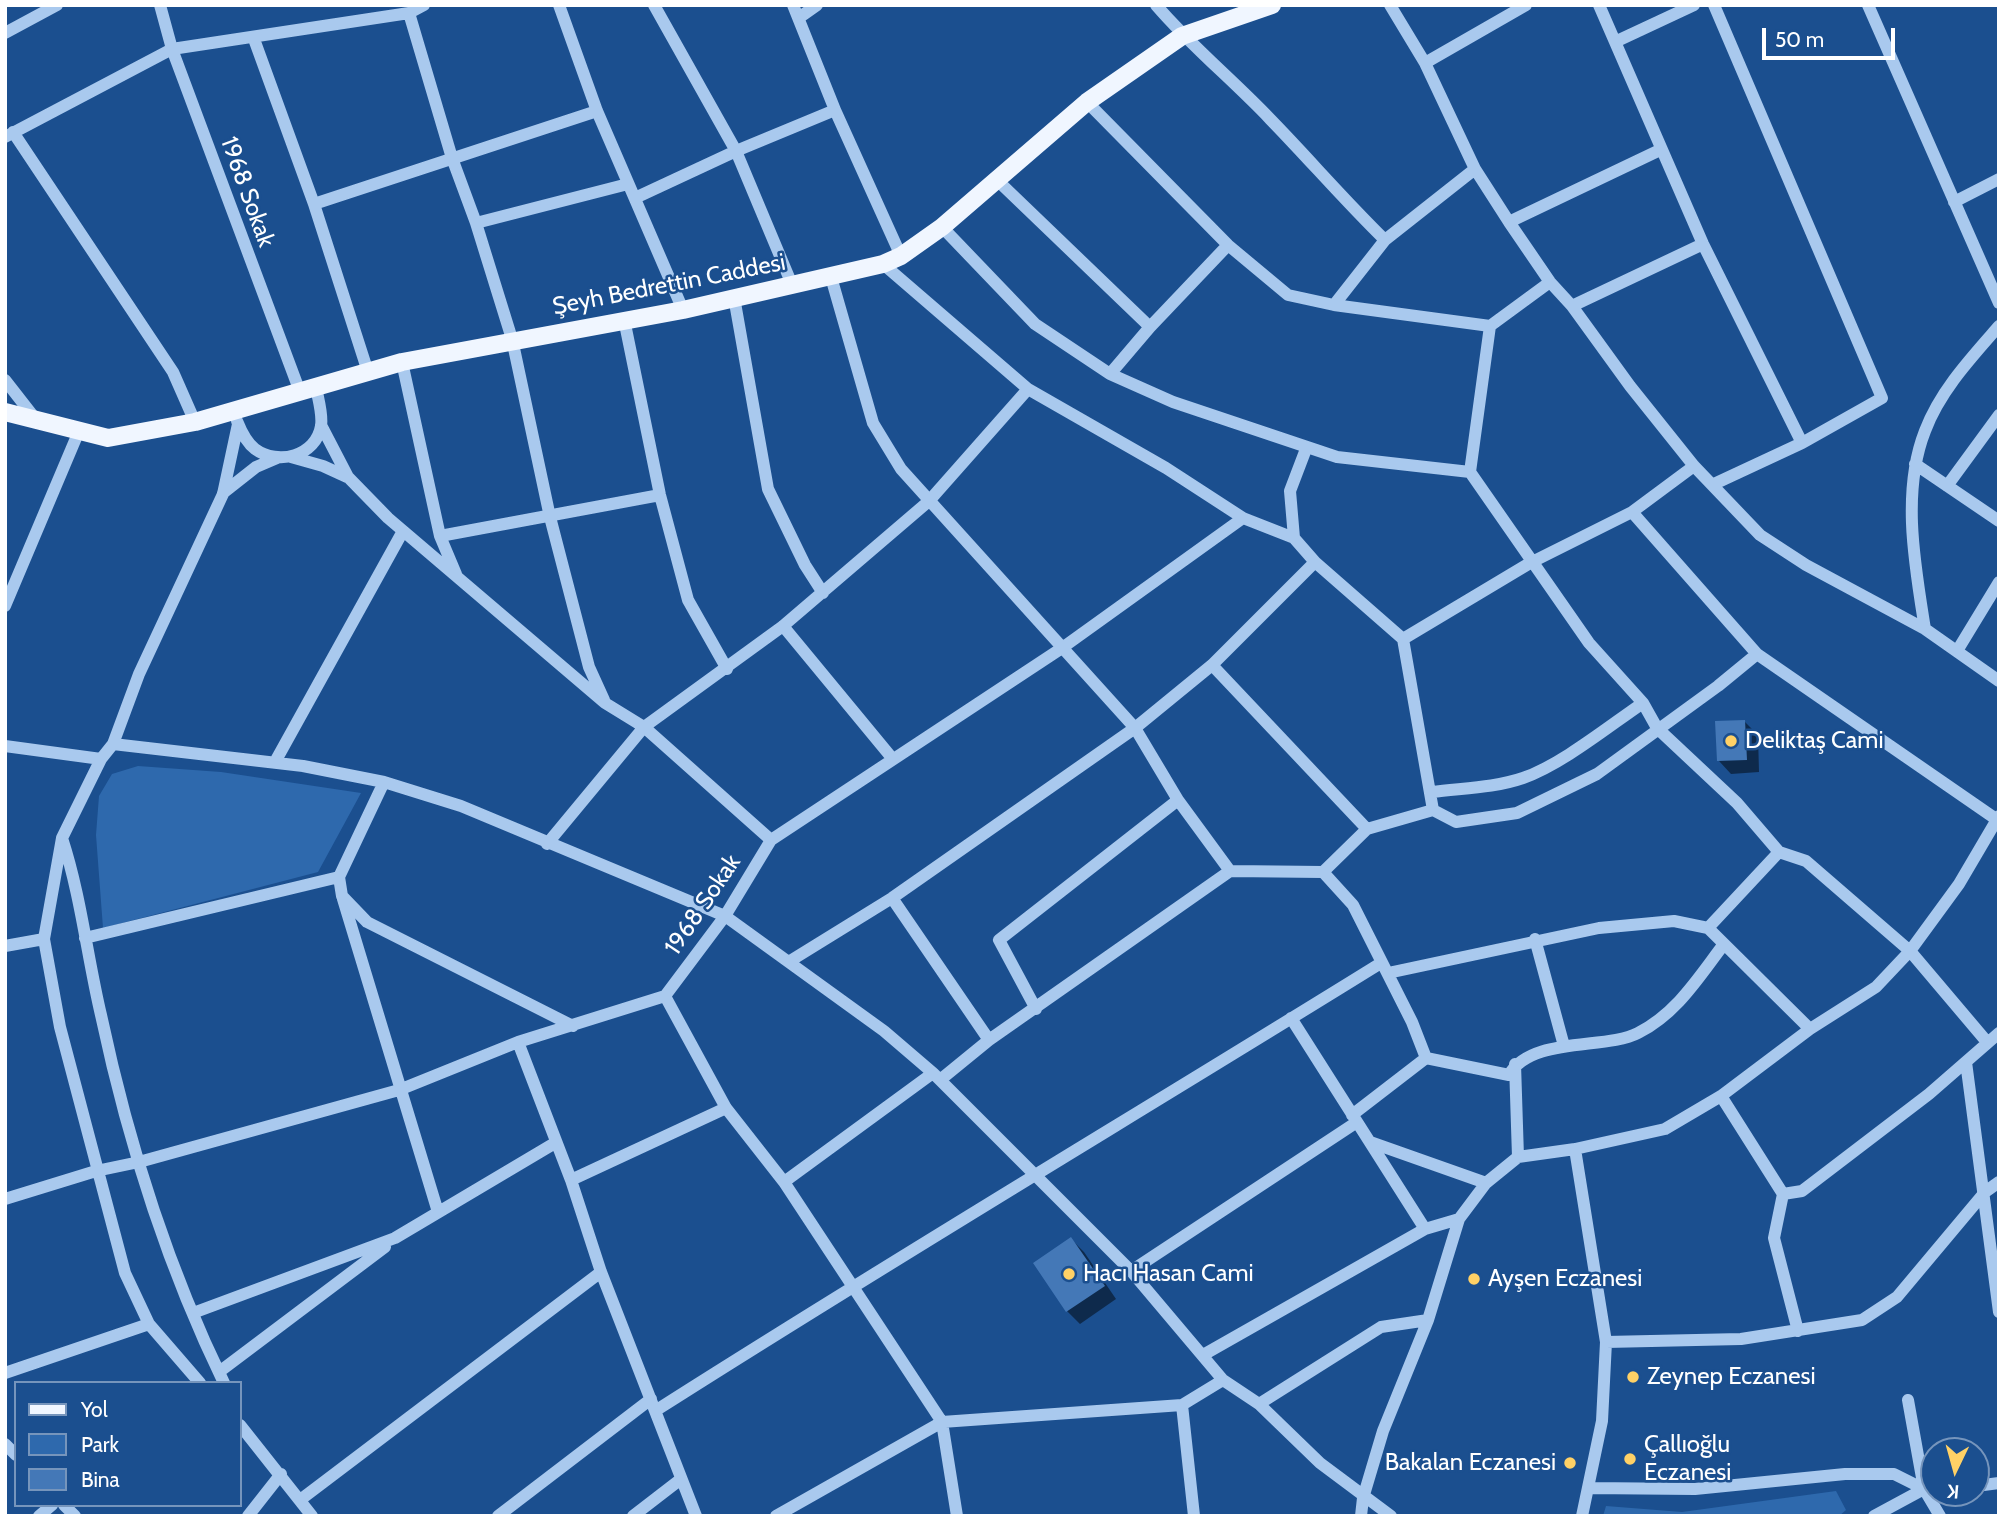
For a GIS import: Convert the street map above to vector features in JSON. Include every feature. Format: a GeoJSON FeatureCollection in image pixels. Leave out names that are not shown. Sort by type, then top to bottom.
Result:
{"type":"FeatureCollection","features":[{"type":"Feature","properties":{"kind":"main road","name":"Şeyh Bedrettin Caddesi"},"geometry":{"type":"LineString","coordinates":[[5,412],[108,438],[235,417],[308,390],[401,362],[512,339],[683,310],[734,297],[793,287],[883,264],[901,256],[942,227],[1087,102],[1182,36],[1272,5]]}},
{"type":"Feature","properties":{"kind":"street"},"geometry":{"type":"LineString","coordinates":[[5,33],[57,5]]}},
{"type":"Feature","properties":{"kind":"street","name":"1968 Sokak"},"geometry":{"type":"LineString","coordinates":[[160,5],[172,49],[321,425],[348,477],[403,531],[458,579],[606,703],[644,727],[771,840],[725,916],[666,996]]}},
{"type":"Feature","properties":{"kind":"street"},"geometry":{"type":"LineString","coordinates":[[195,422],[173,372],[9,134],[172,49],[254,39],[409,13],[424,5]]}},
{"type":"Feature","properties":{"kind":"street"},"geometry":{"type":"LineString","coordinates":[[559,5],[597,111],[683,310]]}},
{"type":"Feature","properties":{"kind":"street"},"geometry":{"type":"LineString","coordinates":[[654,5],[736,151],[793,287]]}},
{"type":"Feature","properties":{"kind":"street"},"geometry":{"type":"LineString","coordinates":[[793,5],[835,110],[901,256]]}},
{"type":"Feature","properties":{"kind":"street"},"geometry":{"type":"LineString","coordinates":[[800,18],[817,5]]}},
{"type":"Feature","properties":{"kind":"street"},"geometry":{"type":"LineString","coordinates":[[1156,5],[1182,36],[1269,118],[1329,185],[1385,240]]}},
{"type":"Feature","properties":{"kind":"street"},"geometry":{"type":"LineString","coordinates":[[1390,5],[1425,63],[1475,169],[1509,222],[1550,282],[1572,306],[1630,386],[1694,466],[1760,535],[1806,565],[1925,629],[1999,681]]}},
{"type":"Feature","properties":{"kind":"street"},"geometry":{"type":"LineString","coordinates":[[1425,63],[1526,5]]}},
{"type":"Feature","properties":{"kind":"street"},"geometry":{"type":"LineString","coordinates":[[1599,5],[1617,41],[1660,150],[1703,244],[1802,443]]}},
{"type":"Feature","properties":{"kind":"street"},"geometry":{"type":"LineString","coordinates":[[1617,41],[1695,5]]}},
{"type":"Feature","properties":{"kind":"street"},"geometry":{"type":"LineString","coordinates":[[1714,5],[1881,398],[1802,443],[1714,484]]}},
{"type":"Feature","properties":{"kind":"street"},"geometry":{"type":"LineString","coordinates":[[1868,5],[1999,303]]}},
{"type":"Feature","properties":{"kind":"street"},"geometry":{"type":"LineString","coordinates":[[409,13],[452,159],[476,223],[512,339],[550,517],[589,667],[606,703]]}},
{"type":"Feature","properties":{"kind":"street"},"geometry":{"type":"LineString","coordinates":[[254,39],[314,204],[368,372]]}},
{"type":"Feature","properties":{"kind":"street"},"geometry":{"type":"LineString","coordinates":[[1087,102],[1228,245],[1288,295],[1334,305],[1490,326],[1550,282]]}},
{"type":"Feature","properties":{"kind":"street"},"geometry":{"type":"LineString","coordinates":[[635,198],[736,151],[835,110]]}},
{"type":"Feature","properties":{"kind":"street"},"geometry":{"type":"LineString","coordinates":[[314,204],[597,111]]}},
{"type":"Feature","properties":{"kind":"street"},"geometry":{"type":"LineString","coordinates":[[1509,222],[1660,150]]}},
{"type":"Feature","properties":{"kind":"street"},"geometry":{"type":"LineString","coordinates":[[1334,305],[1385,240],[1475,169]]}},
{"type":"Feature","properties":{"kind":"street"},"geometry":{"type":"LineString","coordinates":[[1954,202],[1999,179]]}},
{"type":"Feature","properties":{"kind":"street"},"geometry":{"type":"LineString","coordinates":[[997,180],[1150,327]]}},
{"type":"Feature","properties":{"kind":"street"},"geometry":{"type":"LineString","coordinates":[[476,223],[628,184]]}},
{"type":"Feature","properties":{"kind":"street"},"geometry":{"type":"LineString","coordinates":[[942,227],[1035,324],[1110,374],[1173,402],[1306,449],[1337,457],[1470,472]]}},
{"type":"Feature","properties":{"kind":"street"},"geometry":{"type":"LineString","coordinates":[[1572,306],[1703,244]]}},
{"type":"Feature","properties":{"kind":"street"},"geometry":{"type":"LineString","coordinates":[[1110,374],[1150,327],[1228,245]]}},
{"type":"Feature","properties":{"kind":"street"},"geometry":{"type":"LineString","coordinates":[[883,264],[1028,389],[1166,468],[1243,518],[1294,538],[1315,562],[1403,639],[1432,792],[1433,810]]}},
{"type":"Feature","properties":{"kind":"street"},"geometry":{"type":"LineString","coordinates":[[831,277],[873,423],[901,470],[1135,728],[1178,800],[1230,871]]}},
{"type":"Feature","properties":{"kind":"street"},"geometry":{"type":"LineString","coordinates":[[734,297],[768,489],[805,565],[823,593]]}},
{"type":"Feature","properties":{"kind":"street"},"geometry":{"type":"LineString","coordinates":[[624,320],[660,495],[688,600],[727,669]]}},
{"type":"Feature","properties":{"kind":"street"},"geometry":{"type":"LineString","coordinates":[[1490,326],[1470,472],[1530,563],[1589,643],[1643,703],[1657,728],[1737,803],[1779,852],[1807,861],[1910,951],[1987,1042]]}},
{"type":"Feature","properties":{"kind":"street"},"geometry":{"type":"LineString","coordinates":[[1925,629],[1915,569],[1915,464],[1925,430],[1956,376],[1999,326]]}},
{"type":"Feature","properties":{"kind":"street"},"geometry":{"type":"LineString","coordinates":[[401,362],[440,536],[458,579]]}},
{"type":"Feature","properties":{"kind":"street"},"geometry":{"type":"LineString","coordinates":[[5,380],[37,422]]}},
{"type":"Feature","properties":{"kind":"street"},"geometry":{"type":"LineString","coordinates":[[547,844],[644,727],[783,626],[929,500],[1028,389]]}},
{"type":"Feature","properties":{"kind":"street"},"geometry":{"type":"LineString","coordinates":[[1947,486],[1999,415]]}},
{"type":"Feature","properties":{"kind":"street"},"geometry":{"type":"LineString","coordinates":[[235,417],[252,448],[323,466],[348,477]]}},
{"type":"Feature","properties":{"kind":"street"},"geometry":{"type":"LineString","coordinates":[[198,1381],[149,1324],[124,1273],[60,1027],[44,939],[62,838],[101,760],[113,744],[139,674],[223,494],[235,417]]}},
{"type":"Feature","properties":{"kind":"street"},"geometry":{"type":"LineString","coordinates":[[223,494],[256,467],[307,449],[316,439],[321,425]]}},
{"type":"Feature","properties":{"kind":"street"},"geometry":{"type":"LineString","coordinates":[[5,606],[79,431]]}},
{"type":"Feature","properties":{"kind":"street"},"geometry":{"type":"LineString","coordinates":[[1294,538],[1290,491],[1306,449]]}},
{"type":"Feature","properties":{"kind":"street"},"geometry":{"type":"LineString","coordinates":[[1915,464],[1999,521]]}},
{"type":"Feature","properties":{"kind":"street"},"geometry":{"type":"LineString","coordinates":[[1403,639],[1530,563],[1632,512],[1694,466]]}},
{"type":"Feature","properties":{"kind":"street"},"geometry":{"type":"LineString","coordinates":[[440,536],[660,495]]}},
{"type":"Feature","properties":{"kind":"street"},"geometry":{"type":"LineString","coordinates":[[1361,1516],[1363,1498],[1383,1431],[1428,1320],[1459,1219],[1486,1183],[1518,1157],[1575,1149],[1665,1129],[1721,1096],[1810,1029],[1877,987],[1910,951],[1959,884],[1998,817],[1757,653],[1632,512]]}},
{"type":"Feature","properties":{"kind":"street"},"geometry":{"type":"LineString","coordinates":[[771,840],[1062,648],[1243,518]]}},
{"type":"Feature","properties":{"kind":"street"},"geometry":{"type":"LineString","coordinates":[[275,762],[403,531]]}},
{"type":"Feature","properties":{"kind":"street"},"geometry":{"type":"LineString","coordinates":[[790,961],[892,898],[1135,728],[1212,665],[1315,562]]}},
{"type":"Feature","properties":{"kind":"street"},"geometry":{"type":"LineString","coordinates":[[1957,651],[1999,582]]}},
{"type":"Feature","properties":{"kind":"street"},"geometry":{"type":"LineString","coordinates":[[783,626],[892,758]]}},
{"type":"Feature","properties":{"kind":"street"},"geometry":{"type":"LineString","coordinates":[[784,1182],[1036,1009],[1230,871],[1323,872],[1367,829],[1433,810],[1456,822],[1517,813],[1597,774],[1718,686],[1757,653]]}},
{"type":"Feature","properties":{"kind":"street"},"geometry":{"type":"LineString","coordinates":[[1212,665],[1367,829]]}},
{"type":"Feature","properties":{"kind":"street"},"geometry":{"type":"LineString","coordinates":[[1432,792],[1486,786],[1525,778],[1574,750],[1643,703]]}},
{"type":"Feature","properties":{"kind":"street"},"geometry":{"type":"LineString","coordinates":[[113,744],[275,762],[384,782],[461,806],[725,916],[884,1031],[936,1076],[1131,1271],[1223,1380],[1259,1404],[1320,1463],[1363,1498],[1391,1516]]}},
{"type":"Feature","properties":{"kind":"street"},"geometry":{"type":"LineString","coordinates":[[5,746],[101,760]]}},
{"type":"Feature","properties":{"kind":"street"},"geometry":{"type":"LineString","coordinates":[[384,782],[339,877],[342,896],[399,1090],[439,1212]]}},
{"type":"Feature","properties":{"kind":"street"},"geometry":{"type":"LineString","coordinates":[[1036,1009],[999,940],[1178,800]]}},
{"type":"Feature","properties":{"kind":"street"},"geometry":{"type":"LineString","coordinates":[[62,838],[76,881],[85,938],[119,1094],[139,1162],[169,1256],[221,1378],[399,1236],[555,1143]]}},
{"type":"Feature","properties":{"kind":"street"},"geometry":{"type":"LineString","coordinates":[[1983,843],[1999,838]]}},
{"type":"Feature","properties":{"kind":"street"},"geometry":{"type":"LineString","coordinates":[[1708,928],[1779,852]]}},
{"type":"Feature","properties":{"kind":"street"},"geometry":{"type":"LineString","coordinates":[[1323,872],[1353,905],[1426,1058]]}},
{"type":"Feature","properties":{"kind":"street"},"geometry":{"type":"LineString","coordinates":[[85,938],[339,877]]}},
{"type":"Feature","properties":{"kind":"street"},"geometry":{"type":"LineString","coordinates":[[342,896],[367,922],[573,1026]]}},
{"type":"Feature","properties":{"kind":"street"},"geometry":{"type":"LineString","coordinates":[[892,898],[989,1040]]}},
{"type":"Feature","properties":{"kind":"street"},"geometry":{"type":"LineString","coordinates":[[498,1516],[653,1405],[1035,1177],[1291,1018],[1385,968],[1599,928],[1674,921],[1708,928],[1810,1029]]}},
{"type":"Feature","properties":{"kind":"street"},"geometry":{"type":"LineString","coordinates":[[5,946],[44,939]]}},
{"type":"Feature","properties":{"kind":"street"},"geometry":{"type":"LineString","coordinates":[[1535,939],[1564,1046]]}},
{"type":"Feature","properties":{"kind":"street"},"geometry":{"type":"LineString","coordinates":[[1426,1058],[1509,1075],[1515,1064],[1564,1046],[1636,1034],[1674,1010],[1724,944]]}},
{"type":"Feature","properties":{"kind":"street"},"geometry":{"type":"LineString","coordinates":[[5,1199],[96,1171],[139,1162],[399,1090],[518,1042],[666,996],[726,1108],[784,1182],[942,1422],[957,1516]]}},
{"type":"Feature","properties":{"kind":"street"},"geometry":{"type":"LineString","coordinates":[[1291,1018],[1425,1229]]}},
{"type":"Feature","properties":{"kind":"street"},"geometry":{"type":"LineString","coordinates":[[1783,1194],[1802,1191],[1929,1094],[1999,1033]]}},
{"type":"Feature","properties":{"kind":"street"},"geometry":{"type":"LineString","coordinates":[[518,1042],[571,1180],[601,1272],[696,1516]]}},
{"type":"Feature","properties":{"kind":"street"},"geometry":{"type":"LineString","coordinates":[[1131,1271],[1354,1119],[1426,1058]]}},
{"type":"Feature","properties":{"kind":"street"},"geometry":{"type":"LineString","coordinates":[[1966,1062],[1999,1312]]}},
{"type":"Feature","properties":{"kind":"street"},"geometry":{"type":"LineString","coordinates":[[1515,1064],[1518,1157]]}},
{"type":"Feature","properties":{"kind":"street"},"geometry":{"type":"LineString","coordinates":[[1721,1096],[1783,1194],[1774,1238],[1798,1331]]}},
{"type":"Feature","properties":{"kind":"street"},"geometry":{"type":"LineString","coordinates":[[571,1180],[726,1108]]}},
{"type":"Feature","properties":{"kind":"street"},"geometry":{"type":"LineString","coordinates":[[1370,1142],[1486,1183]]}},
{"type":"Feature","properties":{"kind":"street"},"geometry":{"type":"LineString","coordinates":[[1575,1149],[1606,1342],[1602,1420],[1582,1516]]}},
{"type":"Feature","properties":{"kind":"street"},"geometry":{"type":"LineString","coordinates":[[1606,1342],[1741,1339],[1862,1320],[1898,1297],[1985,1192],[1999,1182]]}},
{"type":"Feature","properties":{"kind":"street"},"geometry":{"type":"LineString","coordinates":[[1203,1355],[1425,1229],[1459,1219]]}},
{"type":"Feature","properties":{"kind":"street"},"geometry":{"type":"LineString","coordinates":[[193,1313],[399,1236]]}},
{"type":"Feature","properties":{"kind":"street"},"geometry":{"type":"LineString","coordinates":[[300,1500],[601,1272]]}},
{"type":"Feature","properties":{"kind":"street"},"geometry":{"type":"LineString","coordinates":[[1259,1404],[1381,1328],[1428,1320]]}},
{"type":"Feature","properties":{"kind":"street"},"geometry":{"type":"LineString","coordinates":[[5,1373],[149,1324]]}},
{"type":"Feature","properties":{"kind":"street"},"geometry":{"type":"LineString","coordinates":[[776,1516],[942,1422],[1182,1405],[1223,1380]]}},
{"type":"Feature","properties":{"kind":"street"},"geometry":{"type":"LineString","coordinates":[[1908,1400],[1920,1451]]}},
{"type":"Feature","properties":{"kind":"street"},"geometry":{"type":"LineString","coordinates":[[1182,1405],[1194,1516]]}},
{"type":"Feature","properties":{"kind":"street"},"geometry":{"type":"LineString","coordinates":[[242,1419],[250,1435]]}},
{"type":"Feature","properties":{"kind":"street"},"geometry":{"type":"LineString","coordinates":[[242,1427],[312,1516]]}},
{"type":"Feature","properties":{"kind":"street"},"geometry":{"type":"LineString","coordinates":[[248,1516],[281,1474]]}},
{"type":"Feature","properties":{"kind":"street"},"geometry":{"type":"LineString","coordinates":[[1588,1488],[1695,1489],[1845,1474],[1894,1474],[1920,1485]]}},
{"type":"Feature","properties":{"kind":"street"},"geometry":{"type":"LineString","coordinates":[[632,1516],[681,1479]]}},
{"type":"Feature","properties":{"kind":"street"},"geometry":{"type":"LineString","coordinates":[[1874,1516],[1920,1493]]}},
{"type":"Feature","properties":{"kind":"green space"},"geometry":{"type":"Polygon","coordinates":[[[138,766],[221,772],[361,793],[318,872],[103,928],[96,835],[99,796],[112,774],[138,766]]]}},
{"type":"Feature","properties":{"kind":"green space"},"geometry":{"type":"Polygon","coordinates":[[[1836,1491],[1846,1510],[1839,1516],[1603,1516],[1606,1506],[1682,1512],[1836,1491]]]}},
{"type":"Feature","properties":{"kind":"building","name":"Deliktaş Cami"},"geometry":{"type":"Polygon","coordinates":[[[1745,720],[1747,760],[1717,761],[1715,721],[1745,720]]]}},
{"type":"Feature","properties":{"kind":"building","name":"Hacı Hasan Cami"},"geometry":{"type":"Polygon","coordinates":[[[1071,1237],[1105,1286],[1066,1312],[1033,1263],[1071,1237]]]}},
{"type":"Feature","properties":{"kind":"place","name":"Deliktaş Cami"},"geometry":{"type":"Point","coordinates":[1731,741]}},
{"type":"Feature","properties":{"kind":"place","name":"Hacı Hasan Cami"},"geometry":{"type":"Point","coordinates":[1069,1274]}},
{"type":"Feature","properties":{"kind":"place","name":"Ayşen Eczanesi"},"geometry":{"type":"Point","coordinates":[1474,1279]}},
{"type":"Feature","properties":{"kind":"place","name":"Zeynep Eczanesi"},"geometry":{"type":"Point","coordinates":[1633,1377]}},
{"type":"Feature","properties":{"kind":"place","name":"Çallıoğlu Eczanesi"},"geometry":{"type":"Point","coordinates":[1630,1459]}},
{"type":"Feature","properties":{"kind":"place","name":"Bakalan Eczanesi"},"geometry":{"type":"Point","coordinates":[1570,1463]}}]}
